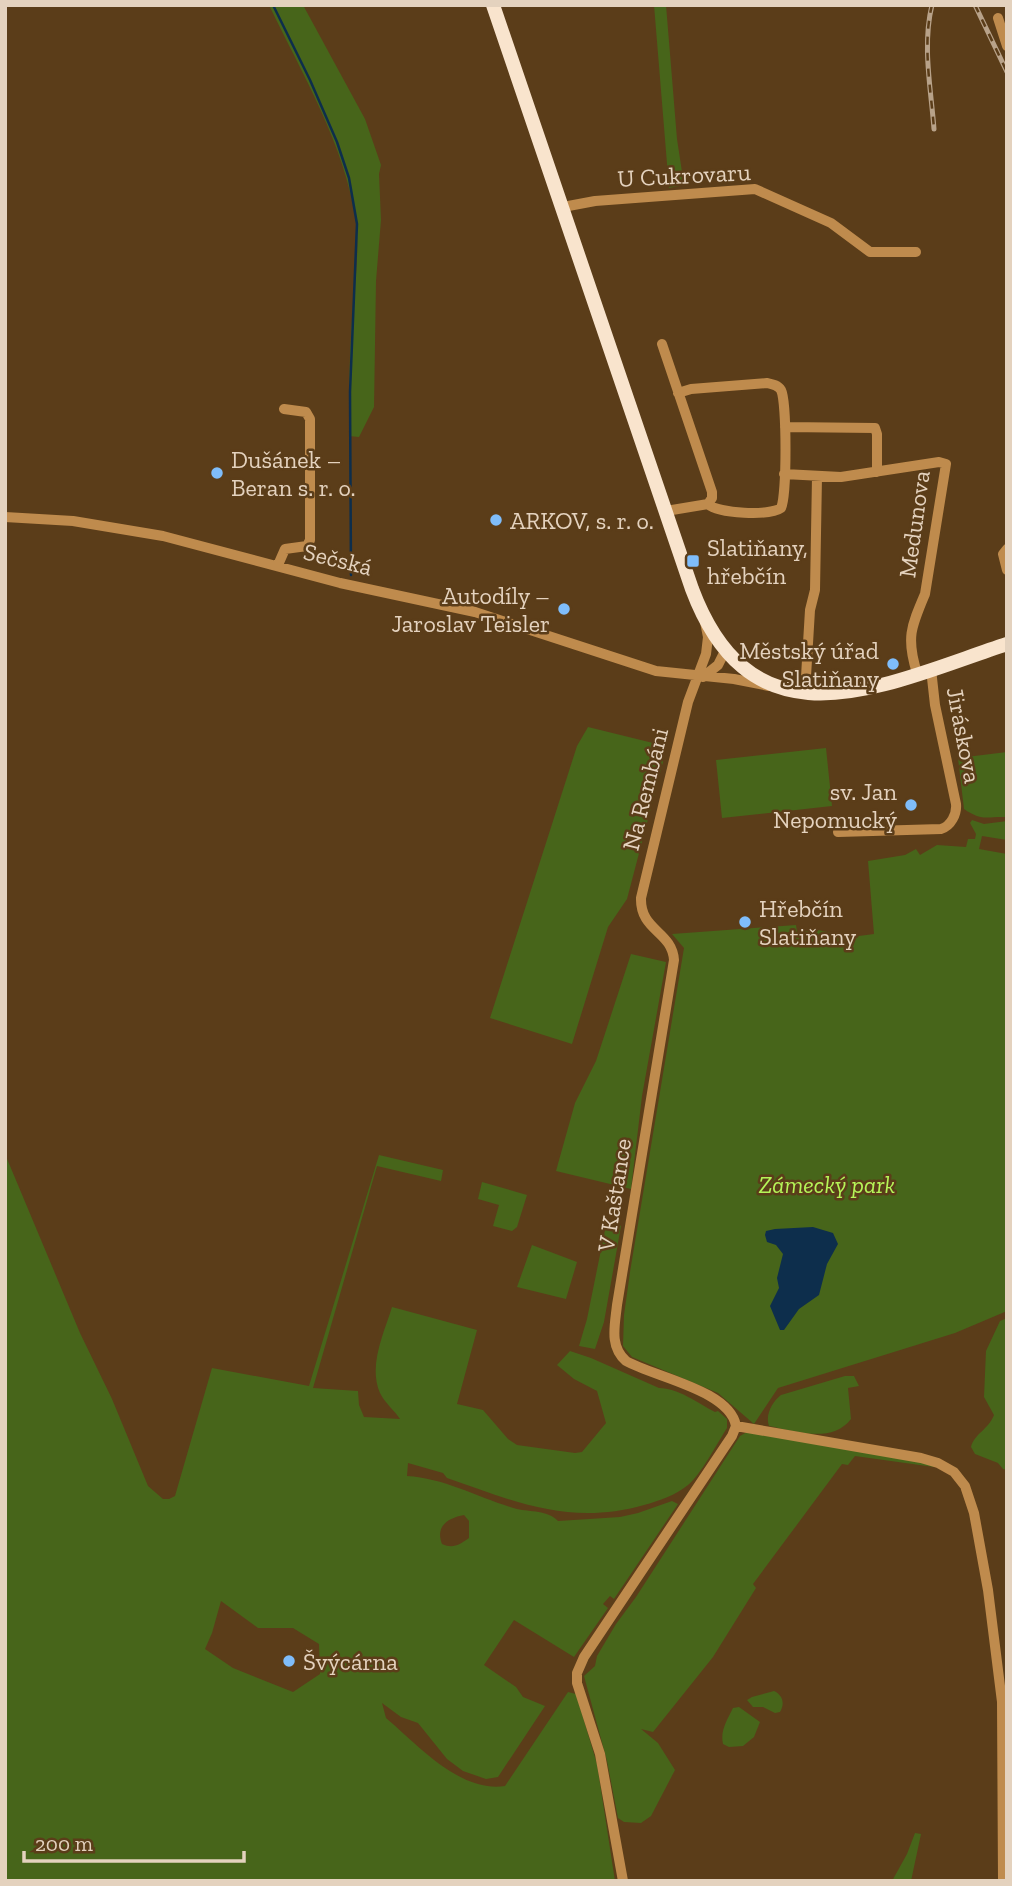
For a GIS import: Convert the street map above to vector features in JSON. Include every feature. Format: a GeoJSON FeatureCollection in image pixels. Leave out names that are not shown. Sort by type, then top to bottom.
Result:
{"type":"FeatureCollection","features":[{"type":"Feature","properties":{"kind":"main road"},"geometry":{"type":"LineString","coordinates":[[493,5],[701,613],[725,651],[738,665],[769,684],[798,692],[853,692],[1007,644]]}},
{"type":"Feature","properties":{"kind":"street"},"geometry":{"type":"LineString","coordinates":[[998,18],[1007,46]]}},
{"type":"Feature","properties":{"kind":"street","name":"U Cukrovaru"},"geometry":{"type":"LineString","coordinates":[[563,207],[595,201],[751,189],[825,220],[873,253],[916,252]]}},
{"type":"Feature","properties":{"kind":"street"},"geometry":{"type":"LineString","coordinates":[[662,344],[712,491],[708,505]]}},
{"type":"Feature","properties":{"kind":"street"},"geometry":{"type":"LineString","coordinates":[[666,512],[708,505],[721,511],[779,510],[783,502],[785,428],[782,393],[778,387],[771,383],[691,389],[678,393]]}},
{"type":"Feature","properties":{"kind":"street"},"geometry":{"type":"LineString","coordinates":[[278,565],[283,550],[307,546],[310,540],[310,419],[306,412],[284,409]]}},
{"type":"Feature","properties":{"kind":"street"},"geometry":{"type":"LineString","coordinates":[[785,428],[874,428],[877,432],[877,472]]}},
{"type":"Feature","properties":{"kind":"street","name":"Medunova"},"geometry":{"type":"LineString","coordinates":[[785,474],[841,477],[945,463],[947,467],[925,594],[910,637],[924,671]]}},
{"type":"Feature","properties":{"kind":"street"},"geometry":{"type":"LineString","coordinates":[[798,692],[815,590],[817,477]]}},
{"type":"Feature","properties":{"kind":"street","name":"Sečská"},"geometry":{"type":"LineString","coordinates":[[5,517],[43,518],[146,532],[340,583],[496,618],[656,671],[739,680],[798,692]]}},
{"type":"Feature","properties":{"kind":"street"},"geometry":{"type":"LineString","coordinates":[[1007,549],[1003,554],[1007,570]]}},
{"type":"Feature","properties":{"kind":"street"},"geometry":{"type":"LineString","coordinates":[[700,677],[708,649],[707,632],[701,613]]}},
{"type":"Feature","properties":{"kind":"street"},"geometry":{"type":"LineString","coordinates":[[704,660],[711,653],[725,651]]}},
{"type":"Feature","properties":{"kind":"street"},"geometry":{"type":"LineString","coordinates":[[700,677],[718,666],[725,651]]}},
{"type":"Feature","properties":{"kind":"street","name":"Jiráskova"},"geometry":{"type":"LineString","coordinates":[[838,832],[942,830],[957,810],[935,705],[924,671]]}},
{"type":"Feature","properties":{"kind":"street","name":"Na Rembáni"},"geometry":{"type":"LineString","coordinates":[[642,913],[640,902],[643,885],[686,709],[700,677]]}},
{"type":"Feature","properties":{"kind":"street","name":"V Kaštance"},"geometry":{"type":"LineString","coordinates":[[642,913],[647,923],[668,943],[674,960],[617,1305],[615,1344],[619,1354],[631,1364],[702,1393],[722,1405],[733,1416],[736,1426]]}},
{"type":"Feature","properties":{"kind":"street"},"geometry":{"type":"LineString","coordinates":[[622,1881],[603,1766],[578,1689],[577,1673],[584,1657],[733,1436],[736,1426],[921,1458],[947,1467],[965,1486],[974,1513],[988,1590],[1002,1702],[1003,1881]]}},
{"type":"Feature","properties":{"kind":"green space"},"geometry":{"type":"Polygon","coordinates":[[[269,5],[303,5],[365,119],[381,165],[374,407],[359,437],[349,436],[350,348],[357,247],[351,194],[333,138],[269,5]]]}},
{"type":"Feature","properties":{"kind":"green space"},"geometry":{"type":"Polygon","coordinates":[[[654,5],[666,5],[677,139],[684,185],[669,188],[654,5]]]}},
{"type":"Feature","properties":{"kind":"green space"},"geometry":{"type":"Polygon","coordinates":[[[588,727],[653,743],[660,751],[663,762],[627,899],[608,927],[572,1044],[490,1018],[577,746],[588,727]]]}},
{"type":"Feature","properties":{"kind":"green space"},"geometry":{"type":"Polygon","coordinates":[[[826,748],[832,806],[722,818],[716,760],[826,748]]]}},
{"type":"Feature","properties":{"kind":"green space"},"geometry":{"type":"Polygon","coordinates":[[[1007,752],[1007,817],[981,817],[964,809],[958,758],[1007,752]]]}},
{"type":"Feature","properties":{"kind":"green space","name":"Zámecký park"},"geometry":{"type":"Polygon","coordinates":[[[972,820],[984,824],[1007,821],[1007,840],[982,836],[979,849],[1007,854],[1007,1311],[955,1333],[778,1388],[754,1424],[718,1393],[632,1357],[623,1346],[630,1272],[684,948],[672,934],[796,925],[797,932],[818,930],[851,937],[874,934],[868,861],[905,855],[916,849],[920,855],[937,845],[966,847],[968,839],[975,839],[976,834],[970,823],[972,820]]]}},
{"type":"Feature","properties":{"kind":"green space"},"geometry":{"type":"Polygon","coordinates":[[[631,954],[666,962],[642,1096],[631,1189],[556,1171],[575,1103],[596,1061],[631,954]]]}},
{"type":"Feature","properties":{"kind":"green space"},"geometry":{"type":"Polygon","coordinates":[[[5,1154],[148,1486],[163,1499],[175,1496],[212,1368],[309,1386],[379,1155],[443,1170],[441,1181],[377,1166],[313,1388],[358,1391],[359,1405],[364,1417],[400,1419],[380,1393],[376,1372],[378,1350],[392,1307],[477,1330],[457,1404],[483,1410],[508,1439],[517,1445],[582,1452],[606,1423],[597,1391],[574,1379],[557,1365],[570,1351],[659,1388],[681,1393],[715,1412],[718,1411],[727,1419],[727,1428],[693,1481],[661,1500],[617,1511],[567,1512],[520,1503],[447,1478],[443,1473],[408,1463],[407,1476],[449,1485],[517,1509],[544,1513],[558,1521],[620,1517],[672,1501],[678,1504],[614,1599],[610,1596],[603,1604],[608,1608],[574,1657],[514,1620],[484,1665],[516,1687],[523,1697],[545,1706],[498,1777],[486,1779],[463,1771],[447,1759],[418,1723],[401,1717],[382,1703],[386,1718],[441,1765],[472,1782],[505,1786],[568,1692],[576,1694],[597,1764],[615,1881],[5,1881],[5,1154]],[[464,1515],[444,1524],[440,1532],[442,1544],[456,1546],[469,1538],[469,1521],[464,1515]],[[221,1601],[205,1649],[233,1668],[293,1692],[320,1674],[319,1644],[293,1628],[258,1628],[221,1601]]]}},
{"type":"Feature","properties":{"kind":"green space"},"geometry":{"type":"Polygon","coordinates":[[[482,1182],[527,1195],[517,1227],[512,1231],[493,1226],[499,1205],[478,1199],[482,1182]]]}},
{"type":"Feature","properties":{"kind":"green space"},"geometry":{"type":"Polygon","coordinates":[[[613,1221],[621,1226],[604,1322],[595,1349],[579,1346],[606,1225],[613,1221]]]}},
{"type":"Feature","properties":{"kind":"green space"},"geometry":{"type":"Polygon","coordinates":[[[532,1245],[577,1262],[566,1299],[517,1287],[532,1245]]]}},
{"type":"Feature","properties":{"kind":"green space"},"geometry":{"type":"Polygon","coordinates":[[[1007,1318],[1007,1470],[998,1463],[975,1454],[971,1447],[994,1415],[984,1397],[986,1351],[1000,1321],[1007,1318]]]}},
{"type":"Feature","properties":{"kind":"green space"},"geometry":{"type":"Polygon","coordinates":[[[845,1376],[854,1376],[859,1386],[848,1388],[851,1419],[843,1427],[824,1434],[813,1434],[769,1426],[770,1409],[781,1395],[845,1376]]]}},
{"type":"Feature","properties":{"kind":"green space"},"geometry":{"type":"Polygon","coordinates":[[[747,1432],[936,1465],[934,1467],[855,1456],[848,1465],[842,1464],[753,1584],[756,1588],[713,1657],[653,1732],[641,1729],[658,1743],[675,1770],[651,1816],[641,1823],[624,1822],[618,1818],[607,1761],[584,1676],[595,1666],[597,1656],[616,1624],[740,1436],[747,1432]]]}},
{"type":"Feature","properties":{"kind":"green space"},"geometry":{"type":"Polygon","coordinates":[[[774,1691],[782,1700],[780,1712],[753,1707],[747,1700],[752,1697],[774,1691]]]}},
{"type":"Feature","properties":{"kind":"green space"},"geometry":{"type":"Polygon","coordinates":[[[739,1707],[760,1722],[754,1737],[743,1746],[729,1747],[723,1744],[723,1730],[733,1708],[739,1707]]]}},
{"type":"Feature","properties":{"kind":"green space"},"geometry":{"type":"Polygon","coordinates":[[[915,1833],[921,1834],[911,1881],[892,1881],[907,1854],[915,1833]]]}},
{"type":"Feature","properties":{"kind":"water"},"geometry":{"type":"Polygon","coordinates":[[[813,1227],[833,1233],[838,1244],[827,1264],[819,1295],[799,1309],[784,1330],[780,1330],[770,1306],[779,1288],[777,1278],[783,1254],[776,1245],[767,1242],[766,1231],[813,1227]]]}},
{"type":"Feature","properties":{"kind":"waterway"},"geometry":{"type":"LineString","coordinates":[[273,5],[337,142],[349,178],[357,224],[350,392],[351,575]]}},
{"type":"Feature","properties":{"kind":"railway"},"geometry":{"type":"LineString","coordinates":[[932,5],[927,51],[934,129]]}},
{"type":"Feature","properties":{"kind":"railway"},"geometry":{"type":"LineString","coordinates":[[975,5],[1007,72]]}},
{"type":"Feature","properties":{"kind":"place","name":"Dušánek – Beran s. r. o."},"geometry":{"type":"Point","coordinates":[217,473]}},
{"type":"Feature","properties":{"kind":"place","name":"ARKOV, s. r. o."},"geometry":{"type":"Point","coordinates":[496,520]}},
{"type":"Feature","properties":{"kind":"place","name":"Slatiňany, hřebčín"},"geometry":{"type":"Point","coordinates":[693,561]}},
{"type":"Feature","properties":{"kind":"place","name":"Autodíly – Jaroslav Teisler"},"geometry":{"type":"Point","coordinates":[564,609]}},
{"type":"Feature","properties":{"kind":"place","name":"Městský úřad Slatiňany"},"geometry":{"type":"Point","coordinates":[893,664]}},
{"type":"Feature","properties":{"kind":"place","name":"sv. Jan Nepomucký"},"geometry":{"type":"Point","coordinates":[911,805]}},
{"type":"Feature","properties":{"kind":"place","name":"Hřebčín Slatiňany"},"geometry":{"type":"Point","coordinates":[745,922]}},
{"type":"Feature","properties":{"kind":"place","name":"Švýcárna"},"geometry":{"type":"Point","coordinates":[289,1661]}}]}
